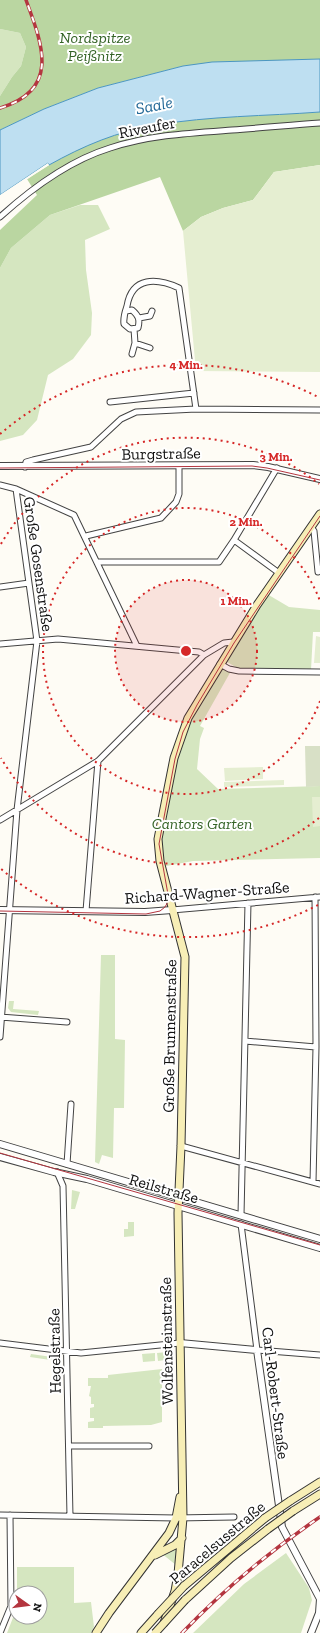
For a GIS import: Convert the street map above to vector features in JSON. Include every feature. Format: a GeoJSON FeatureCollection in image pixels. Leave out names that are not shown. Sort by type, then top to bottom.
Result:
{"type":"FeatureCollection","features":[{"type":"Feature","properties":{"kind":"main road","name":"Große Brunnenstraße"},"geometry":{"type":"LineString","coordinates":[[180,1196],[184,957],[160,861],[158,845],[174,758],[188,718],[233,642],[279,572],[320,514]]}},
{"type":"Feature","properties":{"kind":"main road","name":"Wolfensteinstraße"},"geometry":{"type":"LineString","coordinates":[[159,1633],[165,1621],[174,1591],[182,1538],[180,1518],[182,1485],[178,1206],[180,1196]]}},
{"type":"Feature","properties":{"kind":"main road","name":"Paracelsusstraße"},"geometry":{"type":"LineString","coordinates":[[141,1633],[184,1586],[265,1518],[320,1482]]}},
{"type":"Feature","properties":{"kind":"main road","name":"Paracelsusstraße"},"geometry":{"type":"LineString","coordinates":[[155,1633],[185,1600],[231,1558],[268,1528],[320,1494]]}},
{"type":"Feature","properties":{"kind":"main road","name":"Wolfensteinstraße"},"geometry":{"type":"LineString","coordinates":[[96,1633],[121,1597],[155,1555],[180,1518]]}},
{"type":"Feature","properties":{"kind":"main road","name":"Wolfensteinstraße"},"geometry":{"type":"LineString","coordinates":[[155,1555],[175,1545],[182,1538]]}},
{"type":"Feature","properties":{"kind":"street","name":"Riveufer"},"geometry":{"type":"LineString","coordinates":[[0,217],[25,195],[44,182],[74,164],[109,148],[152,136],[320,123]]}},
{"type":"Feature","properties":{"kind":"street"},"geometry":{"type":"LineString","coordinates":[[126,311],[132,310],[139,318],[140,322],[138,328],[130,329],[124,324],[123,318],[128,299],[136,286],[151,280],[167,282],[179,288],[196,409]]}},
{"type":"Feature","properties":{"kind":"street"},"geometry":{"type":"LineString","coordinates":[[139,318],[150,316],[152,310]]}},
{"type":"Feature","properties":{"kind":"street"},"geometry":{"type":"LineString","coordinates":[[132,354],[135,343],[134,329]]}},
{"type":"Feature","properties":{"kind":"street"},"geometry":{"type":"LineString","coordinates":[[135,343],[150,348]]}},
{"type":"Feature","properties":{"kind":"street"},"geometry":{"type":"LineString","coordinates":[[110,402],[194,393]]}},
{"type":"Feature","properties":{"kind":"street"},"geometry":{"type":"LineString","coordinates":[[25,467],[26,462],[91,447],[121,419],[136,412],[196,409],[320,410]]}},
{"type":"Feature","properties":{"kind":"street","name":"Burgstraße"},"geometry":{"type":"LineString","coordinates":[[0,466],[253,465],[277,468],[320,479]]}},
{"type":"Feature","properties":{"kind":"street"},"geometry":{"type":"LineString","coordinates":[[86,536],[161,518],[176,502],[179,494],[179,466]]}},
{"type":"Feature","properties":{"kind":"street"},"geometry":{"type":"LineString","coordinates":[[97,562],[219,562],[234,540],[277,468]]}},
{"type":"Feature","properties":{"kind":"street"},"geometry":{"type":"LineString","coordinates":[[0,486],[16,490],[74,515],[86,536],[137,646]]}},
{"type":"Feature","properties":{"kind":"street","name":"Große Gosenstraße"},"geometry":{"type":"LineString","coordinates":[[0,1037],[11,910],[17,810],[37,641],[16,490]]}},
{"type":"Feature","properties":{"kind":"street"},"geometry":{"type":"LineString","coordinates":[[311,528],[314,534],[318,572]]}},
{"type":"Feature","properties":{"kind":"street"},"geometry":{"type":"LineString","coordinates":[[234,540],[279,572]]}},
{"type":"Feature","properties":{"kind":"street"},"geometry":{"type":"LineString","coordinates":[[0,587],[29,583]]}},
{"type":"Feature","properties":{"kind":"street"},"geometry":{"type":"LineString","coordinates":[[0,644],[58,639],[199,652],[204,655]]}},
{"type":"Feature","properties":{"kind":"street"},"geometry":{"type":"LineString","coordinates":[[0,820],[98,761],[204,655],[224,643],[233,642]]}},
{"type":"Feature","properties":{"kind":"street"},"geometry":{"type":"LineString","coordinates":[[220,664],[229,669],[239,671],[320,672]]}},
{"type":"Feature","properties":{"kind":"street"},"geometry":{"type":"LineString","coordinates":[[86,911],[98,761]]}},
{"type":"Feature","properties":{"kind":"street"},"geometry":{"type":"LineString","coordinates":[[313,1182],[318,897]]}},
{"type":"Feature","properties":{"kind":"street","name":"Richard-Wagner-Straße"},"geometry":{"type":"LineString","coordinates":[[0,910],[151,912],[318,897]]}},
{"type":"Feature","properties":{"kind":"street"},"geometry":{"type":"LineString","coordinates":[[241,1215],[248,903]]}},
{"type":"Feature","properties":{"kind":"street"},"geometry":{"type":"LineString","coordinates":[[1,1017],[67,1022]]}},
{"type":"Feature","properties":{"kind":"street"},"geometry":{"type":"LineString","coordinates":[[245,1041],[316,1047]]}},
{"type":"Feature","properties":{"kind":"street"},"geometry":{"type":"LineString","coordinates":[[68,1164],[70,1104]]}},
{"type":"Feature","properties":{"kind":"street","name":"Reilstraße"},"geometry":{"type":"LineString","coordinates":[[0,1144],[180,1196],[320,1239]]}},
{"type":"Feature","properties":{"kind":"street"},"geometry":{"type":"LineString","coordinates":[[181,1146],[320,1184]]}},
{"type":"Feature","properties":{"kind":"street","name":"Reilstraße"},"geometry":{"type":"LineString","coordinates":[[0,1156],[86,1179],[320,1248]]}},
{"type":"Feature","properties":{"kind":"street","name":"Hegelstraße"},"geometry":{"type":"LineString","coordinates":[[57,1172],[63,1186],[70,1516]]}},
{"type":"Feature","properties":{"kind":"street"},"geometry":{"type":"LineString","coordinates":[[63,1186],[71,1176]]}},
{"type":"Feature","properties":{"kind":"street","name":"Carl-Robert-Straße"},"geometry":{"type":"LineString","coordinates":[[241,1224],[282,1527],[298,1561],[320,1599],[320,1607]]}},
{"type":"Feature","properties":{"kind":"street"},"geometry":{"type":"LineString","coordinates":[[0,1343],[81,1353],[180,1343],[320,1355]]}},
{"type":"Feature","properties":{"kind":"street"},"geometry":{"type":"LineString","coordinates":[[69,1446],[149,1446]]}},
{"type":"Feature","properties":{"kind":"street"},"geometry":{"type":"LineString","coordinates":[[0,1514],[180,1518],[234,1517]]}},
{"type":"Feature","properties":{"kind":"street"},"geometry":{"type":"LineString","coordinates":[[0,1633],[11,1606],[10,1515]]}},
{"type":"Feature","properties":{"kind":"street"},"geometry":{"type":"LineString","coordinates":[[311,1633],[320,1607]]}},
{"type":"Feature","properties":{"kind":"green space","name":"Nordspitze Peißnitz"},"geometry":{"type":"Polygon","coordinates":[[[0,0],[320,0],[320,59],[183,66],[98,88],[44,109],[0,130],[0,96],[21,66],[26,47],[20,33],[0,29],[0,0]]]}},
{"type":"Feature","properties":{"kind":"green space"},"geometry":{"type":"Polygon","coordinates":[[[0,29],[20,33],[26,47],[21,66],[0,96],[0,29]]]}},
{"type":"Feature","properties":{"kind":"green space"},"geometry":{"type":"Polygon","coordinates":[[[320,112],[320,165],[274,172],[253,200],[223,208],[201,217],[183,231],[160,177],[50,215],[11,248],[0,268],[0,230],[37,195],[27,179],[82,147],[139,129],[169,123],[199,119],[320,112]]]}},
{"type":"Feature","properties":{"kind":"green space"},"geometry":{"type":"Polygon","coordinates":[[[320,165],[320,372],[196,371],[183,231],[201,217],[223,208],[253,200],[274,172],[320,165]]]}},
{"type":"Feature","properties":{"kind":"green space"},"geometry":{"type":"Polygon","coordinates":[[[80,205],[98,205],[110,229],[85,240],[86,270],[92,313],[91,335],[73,359],[48,375],[37,420],[23,435],[0,441],[0,268],[11,248],[50,215],[80,205]]]}},
{"type":"Feature","properties":{"kind":"green space"},"geometry":{"type":"Polygon","coordinates":[[[267,594],[289,607],[320,610],[320,632],[313,632],[311,670],[241,670],[227,662],[267,594]]]}},
{"type":"Feature","properties":{"kind":"green space"},"geometry":{"type":"Polygon","coordinates":[[[316,636],[320,637],[320,663],[314,663],[316,636]]]}},
{"type":"Feature","properties":{"kind":"green space","name":"Cantors Garten"},"geometry":{"type":"Polygon","coordinates":[[[224,667],[231,671],[200,726],[204,728],[200,739],[197,769],[218,789],[320,786],[320,858],[193,861],[161,867],[162,832],[172,770],[178,750],[190,718],[224,667]]]}},
{"type":"Feature","properties":{"kind":"green space"},"geometry":{"type":"Polygon","coordinates":[[[305,746],[320,746],[320,786],[306,787],[305,746]]]}},
{"type":"Feature","properties":{"kind":"green space"},"geometry":{"type":"Polygon","coordinates":[[[263,767],[263,779],[225,781],[224,768],[263,767]]]}},
{"type":"Feature","properties":{"kind":"green space"},"geometry":{"type":"Polygon","coordinates":[[[284,780],[284,785],[224,787],[224,782],[284,780]]]}},
{"type":"Feature","properties":{"kind":"green space"},"geometry":{"type":"Polygon","coordinates":[[[312,797],[320,797],[320,826],[313,827],[312,797]]]}},
{"type":"Feature","properties":{"kind":"green space"},"geometry":{"type":"Polygon","coordinates":[[[101,955],[115,955],[115,1039],[125,1040],[124,1108],[114,1108],[113,1158],[102,1155],[99,1164],[95,1162],[101,955]]]}},
{"type":"Feature","properties":{"kind":"green space"},"geometry":{"type":"Polygon","coordinates":[[[9,1001],[14,1001],[13,1009],[39,1011],[38,1015],[11,1012],[8,1008],[9,1001]]]}},
{"type":"Feature","properties":{"kind":"green space"},"geometry":{"type":"Polygon","coordinates":[[[72,1190],[80,1192],[75,1209],[71,1209],[72,1190]]]}},
{"type":"Feature","properties":{"kind":"green space"},"geometry":{"type":"Polygon","coordinates":[[[128,1222],[134,1222],[134,1236],[124,1237],[124,1229],[128,1229],[128,1222]]]}},
{"type":"Feature","properties":{"kind":"green space"},"geometry":{"type":"Polygon","coordinates":[[[167,1352],[172,1354],[173,1369],[166,1369],[165,1360],[158,1361],[157,1353],[167,1352]]]}},
{"type":"Feature","properties":{"kind":"green space"},"geometry":{"type":"Polygon","coordinates":[[[155,1353],[155,1361],[143,1362],[142,1354],[155,1353]]]}},
{"type":"Feature","properties":{"kind":"green space"},"geometry":{"type":"Polygon","coordinates":[[[31,1354],[59,1358],[61,1367],[58,1367],[57,1361],[30,1357],[31,1354]]]}},
{"type":"Feature","properties":{"kind":"green space"},"geometry":{"type":"Polygon","coordinates":[[[162,1369],[162,1422],[151,1425],[103,1426],[103,1428],[88,1428],[88,1422],[94,1421],[94,1418],[90,1418],[90,1408],[94,1407],[94,1404],[91,1404],[91,1397],[89,1396],[91,1386],[88,1386],[88,1378],[108,1378],[108,1375],[162,1369]]]}},
{"type":"Feature","properties":{"kind":"green space"},"geometry":{"type":"Polygon","coordinates":[[[179,1546],[176,1565],[161,1553],[179,1546]]]}},
{"type":"Feature","properties":{"kind":"green space"},"geometry":{"type":"Polygon","coordinates":[[[286,1553],[309,1588],[312,1600],[301,1633],[193,1633],[244,1584],[286,1553]]]}},
{"type":"Feature","properties":{"kind":"green space"},"geometry":{"type":"Polygon","coordinates":[[[17,1567],[74,1567],[74,1603],[91,1602],[94,1627],[91,1633],[7,1633],[10,1625],[48,1625],[48,1585],[17,1585],[17,1567]]]}},
{"type":"Feature","properties":{"kind":"water","name":"Saale"},"geometry":{"type":"Polygon","coordinates":[[[320,59],[320,112],[176,122],[128,131],[101,140],[49,165],[48,163],[0,195],[0,130],[44,109],[98,88],[183,66],[212,62],[320,59]]]}},
{"type":"Feature","properties":{"kind":"pier"},"geometry":{"type":"Polygon","coordinates":[[[48,163],[49,165],[0,197],[0,195],[48,163]]]}},
{"type":"Feature","properties":{"kind":"tram line"},"geometry":{"type":"LineString","coordinates":[[0,468],[252,466],[320,480]]}},
{"type":"Feature","properties":{"kind":"tram line"},"geometry":{"type":"LineString","coordinates":[[0,911],[146,914],[160,911],[165,907],[169,900],[159,844],[175,759],[183,732],[197,705],[234,643],[320,516]]}},
{"type":"Feature","properties":{"kind":"tram line"},"geometry":{"type":"LineString","coordinates":[[0,1153],[320,1245]]}},
{"type":"Feature","properties":{"kind":"railway"},"geometry":{"type":"LineString","coordinates":[[0,108],[19,100],[32,90],[39,78],[42,64],[41,50],[38,34],[26,0]]}},
{"type":"Feature","properties":{"kind":"railway"},"geometry":{"type":"LineString","coordinates":[[182,1633],[214,1601],[248,1571],[283,1543],[320,1517]]}}]}
